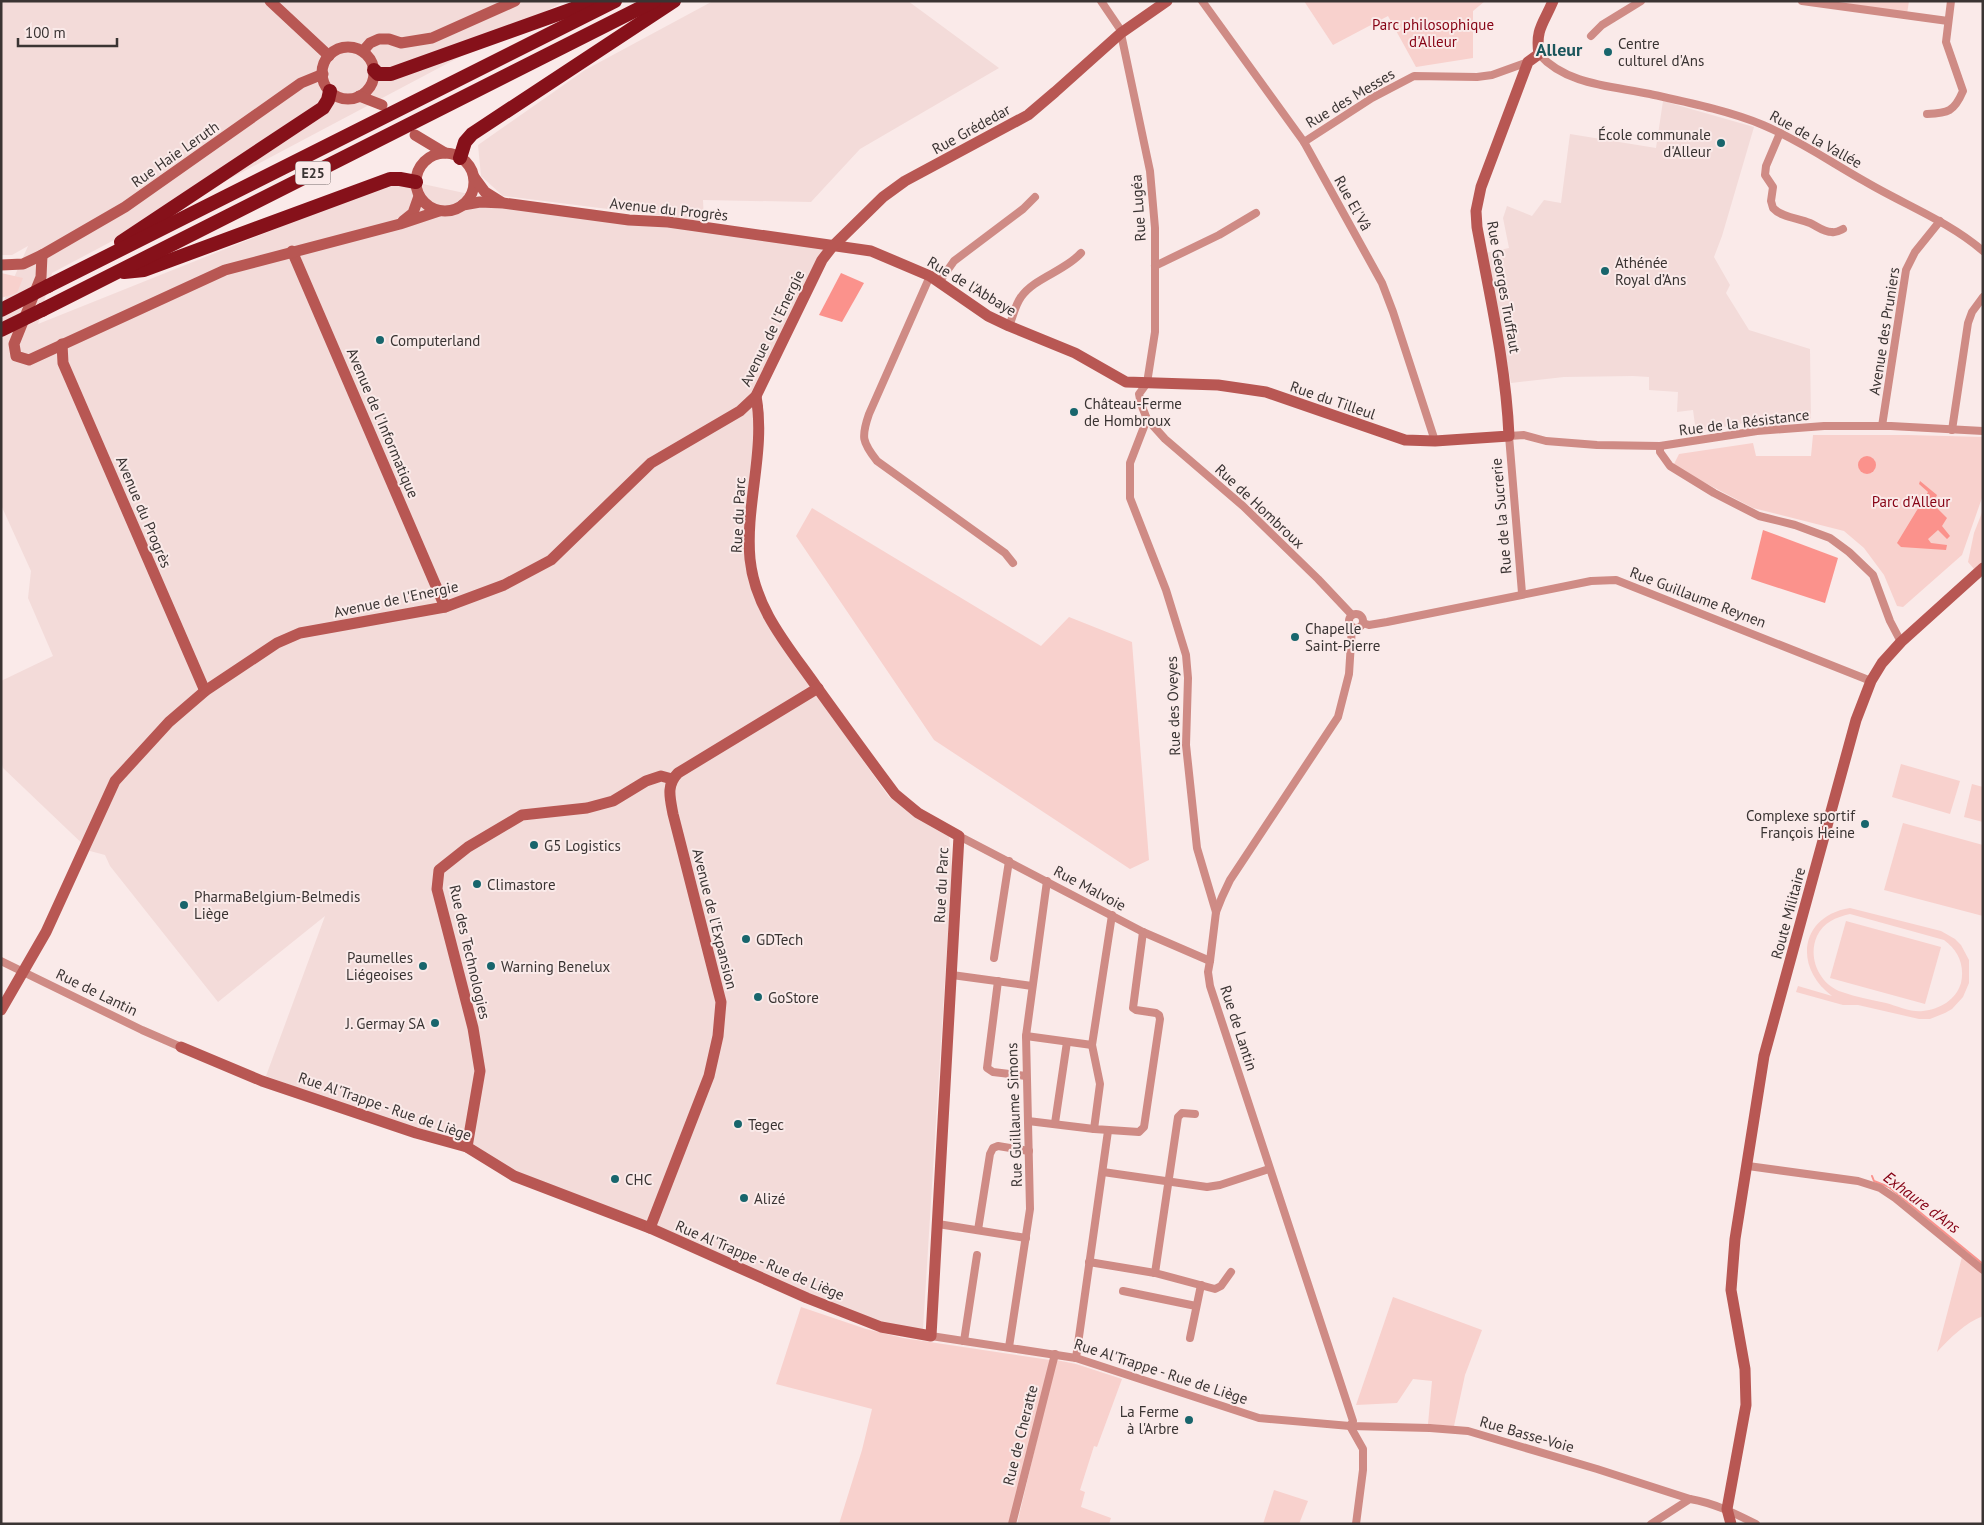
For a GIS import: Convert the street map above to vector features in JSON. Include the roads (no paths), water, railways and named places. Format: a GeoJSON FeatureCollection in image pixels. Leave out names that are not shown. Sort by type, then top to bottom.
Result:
{"type":"FeatureCollection","features":[{"type":"Feature","properties":{"kind":"highway"},"geometry":{"type":"LineString","coordinates":[[373,77],[378,74],[391,74],[595,1]]}},
{"type":"Feature","properties":{"kind":"highway","name":"E25"},"geometry":{"type":"LineString","coordinates":[[1,310],[615,1]]}},
{"type":"Feature","properties":{"kind":"highway","name":"E25"},"geometry":{"type":"LineString","coordinates":[[1,330],[654,1]]}},
{"type":"Feature","properties":{"kind":"highway"},"geometry":{"type":"LineString","coordinates":[[460,158],[465,142],[472,134],[674,1]]}},
{"type":"Feature","properties":{"kind":"highway"},"geometry":{"type":"LineString","coordinates":[[107,257],[123,241],[159,216],[324,108],[330,91]]}},
{"type":"Feature","properties":{"kind":"highway"},"geometry":{"type":"LineString","coordinates":[[113,274],[144,270],[390,179],[400,179],[417,189]]}},
{"type":"Feature","properties":{"kind":"street"},"geometry":{"type":"LineString","coordinates":[[270,1],[329,56]]}},
{"type":"Feature","properties":{"kind":"street"},"geometry":{"type":"LineString","coordinates":[[363,51],[370,43],[378,39],[389,39],[401,43],[432,38],[515,1]]}},
{"type":"Feature","properties":{"kind":"street"},"geometry":{"type":"LineString","coordinates":[[1101,1],[1121,33]]}},
{"type":"Feature","properties":{"kind":"street","name":"Rue Grédedar"},"geometry":{"type":"LineString","coordinates":[[832,246],[884,197],[905,181],[1028,115],[1121,33],[1167,1]]}},
{"type":"Feature","properties":{"kind":"street","name":"Rue El'Vâ"},"geometry":{"type":"LineString","coordinates":[[1202,1],[1304,142],[1382,283],[1435,441]]}},
{"type":"Feature","properties":{"kind":"street"},"geometry":{"type":"LineString","coordinates":[[1528,62],[1539,54],[1537,39],[1540,27],[1553,1]]}},
{"type":"Feature","properties":{"kind":"street"},"geometry":{"type":"LineString","coordinates":[[1591,36],[1602,25],[1641,1]]}},
{"type":"Feature","properties":{"kind":"street"},"geometry":{"type":"LineString","coordinates":[[1802,1],[1948,21]]}},
{"type":"Feature","properties":{"kind":"street"},"geometry":{"type":"LineString","coordinates":[[1927,114],[1946,114],[1958,104],[1963,91],[1946,42],[1951,1]]}},
{"type":"Feature","properties":{"kind":"street","name":"Rue Lugéa"},"geometry":{"type":"LineString","coordinates":[[1121,33],[1150,171],[1155,228],[1154,332],[1147,384],[1139,394],[1140,404],[1147,420]]}},
{"type":"Feature","properties":{"kind":"street"},"geometry":{"type":"LineString","coordinates":[[359,96],[382,105],[374,93],[373,77],[368,56],[363,51],[349,47],[342,48],[329,56],[325,61],[323,74],[326,86],[330,91],[344,98],[359,96],[369,89],[373,77]]}},
{"type":"Feature","properties":{"kind":"street","name":"Rue de la Vallée"},"geometry":{"type":"LineString","coordinates":[[1539,54],[1549,65],[1582,81],[1668,98],[1763,124],[1867,183],[1940,221],[1983,251]]}},
{"type":"Feature","properties":{"kind":"street","name":"Rue des Messes"},"geometry":{"type":"LineString","coordinates":[[1304,142],[1372,98],[1414,76],[1477,77],[1492,75],[1528,62]]}},
{"type":"Feature","properties":{"kind":"street","name":"Rue Georges Truffaut"},"geometry":{"type":"LineString","coordinates":[[1509,436],[1508,405],[1503,370],[1477,228],[1476,211],[1481,187],[1528,62]]}},
{"type":"Feature","properties":{"kind":"street","name":"Rue Haie Leruth"},"geometry":{"type":"LineString","coordinates":[[1,265],[23,264],[126,207],[301,83],[323,74]]}},
{"type":"Feature","properties":{"kind":"street"},"geometry":{"type":"LineString","coordinates":[[1780,133],[1766,166],[1765,175],[1773,187],[1772,208],[1825,231],[1837,232],[1843,229]]}},
{"type":"Feature","properties":{"kind":"street"},"geometry":{"type":"LineString","coordinates":[[417,189],[424,203],[439,211],[447,212],[463,205],[472,192],[474,177],[471,170],[460,158],[445,153],[415,135],[423,149],[426,160]]}},
{"type":"Feature","properties":{"kind":"street"},"geometry":{"type":"LineString","coordinates":[[400,224],[413,212],[417,189],[417,174],[426,160],[435,155],[445,153]]}},
{"type":"Feature","properties":{"kind":"street","name":"Avenue du Progrès"},"geometry":{"type":"LineString","coordinates":[[474,177],[485,192],[502,203]]}},
{"type":"Feature","properties":{"kind":"street"},"geometry":{"type":"LineString","coordinates":[[1013,563],[1005,553],[877,462],[865,447],[863,431],[869,414],[935,279],[954,260],[1023,209],[1035,197]]}},
{"type":"Feature","properties":{"kind":"street","name":"Avenue du Progrès"},"geometry":{"type":"LineString","coordinates":[[463,205],[480,202],[502,203],[629,220],[668,222],[832,246]]}},
{"type":"Feature","properties":{"kind":"street"},"geometry":{"type":"LineString","coordinates":[[42,255],[41,277],[14,344],[16,356],[29,360],[225,270],[400,224],[439,211]]}},
{"type":"Feature","properties":{"kind":"street"},"geometry":{"type":"LineString","coordinates":[[1155,266],[1219,235],[1256,213]]}},
{"type":"Feature","properties":{"kind":"street","name":"Avenue des Pruniers"},"geometry":{"type":"LineString","coordinates":[[1882,426],[1906,270],[1911,258],[1940,221]]}},
{"type":"Feature","properties":{"kind":"street"},"geometry":{"type":"LineString","coordinates":[[1974,244],[1983,240]]}},
{"type":"Feature","properties":{"kind":"street","name":"Rue de l'Abbaye"},"geometry":{"type":"LineString","coordinates":[[832,246],[870,251],[935,279],[988,316],[1075,352],[1126,382],[1147,384]]}},
{"type":"Feature","properties":{"kind":"street","name":"Avenue de l'Energie"},"geometry":{"type":"LineString","coordinates":[[1,1010],[46,932],[115,781],[169,722],[205,691],[277,643],[300,633],[445,607],[504,585],[551,560],[651,462],[740,411],[756,396],[822,260],[832,246]]}},
{"type":"Feature","properties":{"kind":"street","name":"Avenue de l'Informatique"},"geometry":{"type":"LineString","coordinates":[[292,251],[445,607]]}},
{"type":"Feature","properties":{"kind":"street"},"geometry":{"type":"LineString","coordinates":[[1009,326],[1021,297],[1029,288],[1074,261],[1081,253]]}},
{"type":"Feature","properties":{"kind":"street"},"geometry":{"type":"LineString","coordinates":[[1952,430],[1968,323],[1972,312],[1983,297]]}},
{"type":"Feature","properties":{"kind":"street","name":"Avenue du Progrès"},"geometry":{"type":"LineString","coordinates":[[62,344],[63,363],[205,691]]}},
{"type":"Feature","properties":{"kind":"street","name":"Rue du Tilleul"},"geometry":{"type":"LineString","coordinates":[[1147,384],[1218,385],[1266,392],[1405,440],[1435,441],[1509,436]]}},
{"type":"Feature","properties":{"kind":"street","name":"Rue du Parc"},"geometry":{"type":"LineString","coordinates":[[756,396],[760,417],[750,527],[750,559],[756,589],[770,622],[895,794],[918,813],[959,836],[954,895],[952,975],[931,1336]]}},
{"type":"Feature","properties":{"kind":"street","name":"Rue de Hombroux"},"geometry":{"type":"LineString","coordinates":[[1147,420],[1243,506],[1352,615]]}},
{"type":"Feature","properties":{"kind":"street","name":"Rue des Oveyes"},"geometry":{"type":"LineString","coordinates":[[1147,420],[1130,463],[1129,492],[1131,504],[1166,590],[1186,655],[1188,678],[1186,735],[1197,848],[1216,912]]}},
{"type":"Feature","properties":{"kind":"street","name":"Rue de la Résistance"},"geometry":{"type":"LineString","coordinates":[[1509,436],[1524,435],[1546,441],[1597,445],[1660,446],[1757,432],[1824,426],[1882,426],[1983,431]]}},
{"type":"Feature","properties":{"kind":"street","name":"Rue de la Sucrerie"},"geometry":{"type":"LineString","coordinates":[[1509,436],[1522,593]]}},
{"type":"Feature","properties":{"kind":"street"},"geometry":{"type":"LineString","coordinates":[[1660,446],[1660,452],[1670,466],[1714,493],[1759,516],[1830,538],[1849,552],[1873,575],[1890,621],[1901,642]]}},
{"type":"Feature","properties":{"kind":"street","name":"Route Militaire"},"geometry":{"type":"LineString","coordinates":[[1727,1509],[1746,1405],[1745,1369],[1730,1280],[1735,1240],[1764,1056],[1843,764],[1871,681],[1882,663],[1901,642],[1983,568]]}},
{"type":"Feature","properties":{"kind":"street","name":"Rue Guillaume Reynen"},"geometry":{"type":"LineString","coordinates":[[1363,623],[1369,625],[1387,622],[1522,593],[1591,581],[1616,580],[1871,681]]}},
{"type":"Feature","properties":{"kind":"street"},"geometry":{"type":"LineString","coordinates":[[1352,615],[1360,615],[1363,623],[1357,628],[1352,627],[1349,622],[1352,615]]}},
{"type":"Feature","properties":{"kind":"street","name":"Rue de Lantin"},"geometry":{"type":"LineString","coordinates":[[1350,1426],[1353,1421],[1269,1169],[1210,986],[1208,972],[1216,912],[1230,880],[1338,716],[1349,674],[1352,627]]}},
{"type":"Feature","properties":{"kind":"street"},"geometry":{"type":"LineString","coordinates":[[672,779],[678,773],[818,688]]}},
{"type":"Feature","properties":{"kind":"street","name":"Rue des Technologies"},"geometry":{"type":"LineString","coordinates":[[466,1147],[480,1071],[473,1028],[438,889],[439,870],[468,847],[522,815],[588,808],[612,801],[646,781],[661,776],[672,779]]}},
{"type":"Feature","properties":{"kind":"street","name":"Avenue de l'Expansion"},"geometry":{"type":"LineString","coordinates":[[650,1228],[709,1076],[718,1036],[720,1002],[673,814],[669,794],[672,779]]}},
{"type":"Feature","properties":{"kind":"street","name":"Rue Malvoie"},"geometry":{"type":"LineString","coordinates":[[959,836],[1143,932],[1210,961]]}},
{"type":"Feature","properties":{"kind":"street"},"geometry":{"type":"LineString","coordinates":[[994,958],[1008,861]]}},
{"type":"Feature","properties":{"kind":"street","name":"Rue Guillaume Simons"},"geometry":{"type":"LineString","coordinates":[[1009,1347],[1031,1203],[1026,1036],[1047,881]]}},
{"type":"Feature","properties":{"kind":"street"},"geometry":{"type":"LineString","coordinates":[[1094,1128],[1100,1084],[1092,1045],[1112,915]]}},
{"type":"Feature","properties":{"kind":"street"},"geometry":{"type":"LineString","coordinates":[[1028,1121],[1108,1131],[1139,1132],[1144,1129],[1160,1017],[1156,1013],[1133,1008],[1143,932]]}},
{"type":"Feature","properties":{"kind":"street","name":"Rue de Lantin"},"geometry":{"type":"LineString","coordinates":[[1,961],[180,1047]]}},
{"type":"Feature","properties":{"kind":"street"},"geometry":{"type":"LineString","coordinates":[[952,975],[1032,986]]}},
{"type":"Feature","properties":{"kind":"street"},"geometry":{"type":"LineString","coordinates":[[998,982],[987,1068],[993,1072],[1026,1076]]}},
{"type":"Feature","properties":{"kind":"street"},"geometry":{"type":"LineString","coordinates":[[1026,1036],[1092,1045]]}},
{"type":"Feature","properties":{"kind":"street"},"geometry":{"type":"LineString","coordinates":[[1055,1124],[1067,1042]]}},
{"type":"Feature","properties":{"kind":"street","name":"Rue Al'Trappe - Rue de Liège"},"geometry":{"type":"LineString","coordinates":[[180,1047],[262,1081],[416,1133],[466,1147],[514,1176],[650,1228],[807,1298],[881,1327],[1076,1358],[1259,1418],[1350,1426]]}},
{"type":"Feature","properties":{"kind":"street"},"geometry":{"type":"LineString","coordinates":[[1155,1272],[1178,1117],[1182,1113],[1195,1114]]}},
{"type":"Feature","properties":{"kind":"street"},"geometry":{"type":"LineString","coordinates":[[1076,1358],[1108,1131]]}},
{"type":"Feature","properties":{"kind":"street"},"geometry":{"type":"LineString","coordinates":[[978,1230],[990,1154],[993,1148],[998,1146],[1029,1151]]}},
{"type":"Feature","properties":{"kind":"street"},"geometry":{"type":"LineString","coordinates":[[1748,1166],[1858,1182],[1880,1188],[1895,1198],[1983,1270]]}},
{"type":"Feature","properties":{"kind":"street"},"geometry":{"type":"LineString","coordinates":[[1102,1172],[1169,1182],[1213,1186],[1269,1169]]}},
{"type":"Feature","properties":{"kind":"street"},"geometry":{"type":"LineString","coordinates":[[938,1224],[1026,1238]]}},
{"type":"Feature","properties":{"kind":"street"},"geometry":{"type":"LineString","coordinates":[[964,1341],[977,1255]]}},
{"type":"Feature","properties":{"kind":"street"},"geometry":{"type":"LineString","coordinates":[[1089,1262],[1155,1272],[1218,1288],[1231,1272]]}},
{"type":"Feature","properties":{"kind":"street"},"geometry":{"type":"LineString","coordinates":[[1190,1338],[1201,1285]]}},
{"type":"Feature","properties":{"kind":"street"},"geometry":{"type":"LineString","coordinates":[[1123,1291],[1196,1306]]}},
{"type":"Feature","properties":{"kind":"street","name":"Rue de Cheratte"},"geometry":{"type":"LineString","coordinates":[[1012,1524],[1055,1354]]}},
{"type":"Feature","properties":{"kind":"street"},"geometry":{"type":"LineString","coordinates":[[1350,1426],[1363,1449],[1363,1470],[1356,1524]]}},
{"type":"Feature","properties":{"kind":"street","name":"Rue Basse-Voie"},"geometry":{"type":"LineString","coordinates":[[1350,1426],[1468,1431],[1690,1500],[1706,1502],[1727,1509],[1756,1524]]}},
{"type":"Feature","properties":{"kind":"street"},"geometry":{"type":"LineString","coordinates":[[1651,1524],[1690,1500]]}},
{"type":"Feature","properties":{"kind":"street"},"geometry":{"type":"LineString","coordinates":[[1727,1509],[1731,1524]]}},
{"type":"Feature","properties":{"kind":"waterway","name":"Exhaure d'Ans"},"geometry":{"type":"LineString","coordinates":[[1872,1176],[1874,1181],[1889,1187],[1983,1264]]}},
{"type":"Feature","properties":{"kind":"place","name":"Centre culturel d'Ans"},"geometry":{"type":"Point","coordinates":[1608,52]}},
{"type":"Feature","properties":{"kind":"place","name":"École communale d'Alleur"},"geometry":{"type":"Point","coordinates":[1721,143]}},
{"type":"Feature","properties":{"kind":"place","name":"Athénée Royal d’Ans"},"geometry":{"type":"Point","coordinates":[1605,271]}},
{"type":"Feature","properties":{"kind":"place","name":"Computerland"},"geometry":{"type":"Point","coordinates":[380,340]}},
{"type":"Feature","properties":{"kind":"place","name":"Château-Ferme de Hombroux"},"geometry":{"type":"Point","coordinates":[1074,412]}},
{"type":"Feature","properties":{"kind":"place","name":"Chapelle Saint-Pierre"},"geometry":{"type":"Point","coordinates":[1295,637]}},
{"type":"Feature","properties":{"kind":"place","name":"Complexe sportif François Heine"},"geometry":{"type":"Point","coordinates":[1865,824]}},
{"type":"Feature","properties":{"kind":"place","name":"G5 Logistics"},"geometry":{"type":"Point","coordinates":[534,845]}},
{"type":"Feature","properties":{"kind":"place","name":"Climastore"},"geometry":{"type":"Point","coordinates":[477,884]}},
{"type":"Feature","properties":{"kind":"place","name":"PharmaBelgium-Belmedis Liège"},"geometry":{"type":"Point","coordinates":[184,905]}},
{"type":"Feature","properties":{"kind":"place","name":"GDTech"},"geometry":{"type":"Point","coordinates":[746,939]}},
{"type":"Feature","properties":{"kind":"place","name":"Paumelles Liégeoises"},"geometry":{"type":"Point","coordinates":[423,966]}},
{"type":"Feature","properties":{"kind":"place","name":"Warning Benelux"},"geometry":{"type":"Point","coordinates":[491,966]}},
{"type":"Feature","properties":{"kind":"place","name":"GoStore"},"geometry":{"type":"Point","coordinates":[758,997]}},
{"type":"Feature","properties":{"kind":"place","name":"J. Germay SA"},"geometry":{"type":"Point","coordinates":[435,1023]}},
{"type":"Feature","properties":{"kind":"place","name":"Tegec"},"geometry":{"type":"Point","coordinates":[738,1124]}},
{"type":"Feature","properties":{"kind":"place","name":"CHC"},"geometry":{"type":"Point","coordinates":[615,1179]}},
{"type":"Feature","properties":{"kind":"place","name":"Alizé"},"geometry":{"type":"Point","coordinates":[744,1198]}},
{"type":"Feature","properties":{"kind":"place","name":"La Ferme à l'Arbre"},"geometry":{"type":"Point","coordinates":[1189,1420]}},
{"type":"Feature","properties":{"kind":"district","name":"Alleur"},"geometry":{"type":"Point","coordinates":[1559,49]}},
{"type":"Feature","properties":{"kind":"park label","name":"Parc philosophique d'Alleur"},"geometry":{"type":"Point","coordinates":[1433,32]}},
{"type":"Feature","properties":{"kind":"park label","name":"Parc d'Alleur"},"geometry":{"type":"Point","coordinates":[1911,501]}}]}
